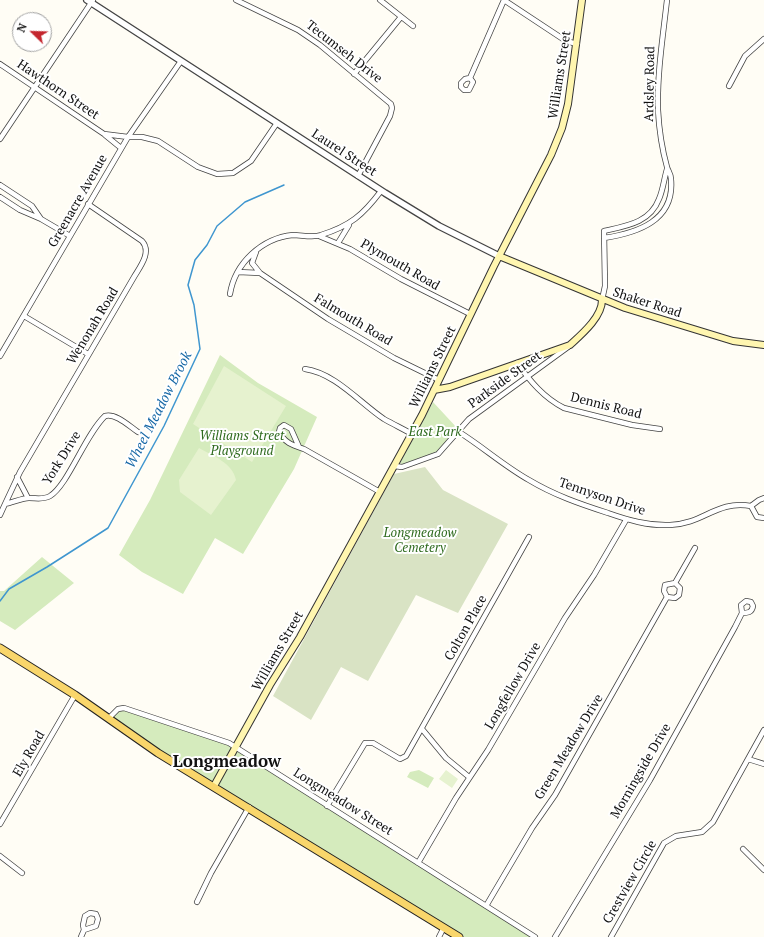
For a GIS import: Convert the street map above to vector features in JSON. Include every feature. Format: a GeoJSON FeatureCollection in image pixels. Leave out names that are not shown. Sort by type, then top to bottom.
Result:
{"type":"FeatureCollection","features":[{"type":"Feature","properties":{"kind":"main road","name":"Williams Street"},"geometry":{"type":"LineString","coordinates":[[214,786],[270,685],[300,637],[412,434],[470,314],[548,161],[559,137],[568,104],[582,0]]}},
{"type":"Feature","properties":{"kind":"main road","name":"Laurel Street"},"geometry":{"type":"LineString","coordinates":[[499,256],[602,300]]}},
{"type":"Feature","properties":{"kind":"main road","name":"Shaker Road"},"geometry":{"type":"LineString","coordinates":[[434,390],[450,386],[570,345],[585,331],[602,307],[602,300],[638,313],[733,341],[764,345]]}},
{"type":"Feature","properties":{"kind":"main road"},"geometry":{"type":"LineString","coordinates":[[1,650],[76,695],[158,753],[249,807],[343,867],[459,937]]}},
{"type":"Feature","properties":{"kind":"street","name":"Tecumseh Drive"},"geometry":{"type":"LineString","coordinates":[[236,0],[298,30],[320,45],[354,74],[381,94],[392,106],[390,116],[358,176]]}},
{"type":"Feature","properties":{"kind":"street"},"geometry":{"type":"LineString","coordinates":[[380,0],[413,26]]}},
{"type":"Feature","properties":{"kind":"street"},"geometry":{"type":"LineString","coordinates":[[470,78],[504,0],[566,41],[577,44]]}},
{"type":"Feature","properties":{"kind":"street","name":"Ardsley Road"},"geometry":{"type":"LineString","coordinates":[[666,0],[660,61],[658,106],[667,169],[671,179],[670,196],[666,205],[654,221],[638,231],[604,238],[604,231],[630,225],[649,214],[659,199],[667,169]]}},
{"type":"Feature","properties":{"kind":"street"},"geometry":{"type":"LineString","coordinates":[[0,139],[90,1]]}},
{"type":"Feature","properties":{"kind":"street","name":"Laurel Street"},"geometry":{"type":"LineString","coordinates":[[90,1],[381,191],[440,226],[499,256]]}},
{"type":"Feature","properties":{"kind":"street"},"geometry":{"type":"LineString","coordinates":[[354,74],[401,17]]}},
{"type":"Feature","properties":{"kind":"street"},"geometry":{"type":"LineString","coordinates":[[729,86],[745,56],[764,39]]}},
{"type":"Feature","properties":{"kind":"street","name":"Greenacre Avenue"},"geometry":{"type":"LineString","coordinates":[[0,356],[121,148],[181,61]]}},
{"type":"Feature","properties":{"kind":"street","name":"Hawthorn Street"},"geometry":{"type":"LineString","coordinates":[[0,64],[104,134],[121,148]]}},
{"type":"Feature","properties":{"kind":"street","name":"Hawthorn Street"},"geometry":{"type":"LineString","coordinates":[[104,134],[142,137],[158,141],[204,170],[217,174],[226,174],[240,169],[251,161],[276,123]]}},
{"type":"Feature","properties":{"kind":"street"},"geometry":{"type":"LineString","coordinates":[[0,185],[32,206],[41,219]]}},
{"type":"Feature","properties":{"kind":"street"},"geometry":{"type":"LineString","coordinates":[[338,243],[349,225],[381,191]]}},
{"type":"Feature","properties":{"kind":"street"},"geometry":{"type":"LineString","coordinates":[[0,196],[26,214],[41,219],[70,236]]}},
{"type":"Feature","properties":{"kind":"street","name":"Wenonah Road"},"geometry":{"type":"LineString","coordinates":[[5,504],[18,477],[88,354],[137,272],[146,250],[145,244],[139,239],[88,204]]}},
{"type":"Feature","properties":{"kind":"street"},"geometry":{"type":"LineString","coordinates":[[230,294],[238,272],[247,259],[259,248],[274,240],[284,237],[302,235],[319,236],[349,225]]}},
{"type":"Feature","properties":{"kind":"street","name":"Plymouth Road"},"geometry":{"type":"LineString","coordinates":[[319,236],[338,243],[401,279],[470,314]]}},
{"type":"Feature","properties":{"kind":"street"},"geometry":{"type":"LineString","coordinates":[[602,300],[605,286],[604,238]]}},
{"type":"Feature","properties":{"kind":"street"},"geometry":{"type":"LineString","coordinates":[[259,248],[254,255],[252,263],[260,273]]}},
{"type":"Feature","properties":{"kind":"street"},"geometry":{"type":"LineString","coordinates":[[238,272],[260,273]]}},
{"type":"Feature","properties":{"kind":"street","name":"Falmouth Road"},"geometry":{"type":"LineString","coordinates":[[260,273],[333,322],[394,358],[438,380]]}},
{"type":"Feature","properties":{"kind":"street"},"geometry":{"type":"LineString","coordinates":[[24,316],[88,354]]}},
{"type":"Feature","properties":{"kind":"street","name":"Parkside Street"},"geometry":{"type":"LineString","coordinates":[[394,466],[402,467],[436,456],[446,447],[472,417],[570,345]]}},
{"type":"Feature","properties":{"kind":"street","name":"Dennis Road"},"geometry":{"type":"LineString","coordinates":[[516,363],[527,377],[548,398],[564,408],[632,425],[660,429]]}},
{"type":"Feature","properties":{"kind":"street"},"geometry":{"type":"LineString","coordinates":[[305,369],[319,372],[364,401],[384,419],[412,434]]}},
{"type":"Feature","properties":{"kind":"street","name":"York Drive"},"geometry":{"type":"LineString","coordinates":[[5,504],[28,498],[43,498],[55,491],[90,434],[105,416],[118,418],[138,432]]}},
{"type":"Feature","properties":{"kind":"street"},"geometry":{"type":"LineString","coordinates":[[299,447],[291,429],[284,425],[280,428],[279,432],[288,444],[299,447],[380,492]]}},
{"type":"Feature","properties":{"kind":"street","name":"Tennyson Drive"},"geometry":{"type":"LineString","coordinates":[[459,432],[522,476],[541,487],[575,503],[626,520],[649,524],[682,524],[727,505],[738,504],[751,506]]}},
{"type":"Feature","properties":{"kind":"street"},"geometry":{"type":"LineString","coordinates":[[18,477],[28,498]]}},
{"type":"Feature","properties":{"kind":"street"},"geometry":{"type":"LineString","coordinates":[[764,498],[751,506],[757,517],[764,518]]}},
{"type":"Feature","properties":{"kind":"street"},"geometry":{"type":"LineString","coordinates":[[0,515],[5,504]]}},
{"type":"Feature","properties":{"kind":"street","name":"Longfellow Drive"},"geometry":{"type":"LineString","coordinates":[[418,863],[469,777],[488,750],[565,618],[594,575],[626,520]]}},
{"type":"Feature","properties":{"kind":"street","name":"Colton Place"},"geometry":{"type":"LineString","coordinates":[[326,806],[362,746],[367,742],[377,744],[396,757],[402,759],[408,753],[529,537]]}},
{"type":"Feature","properties":{"kind":"street","name":"Green Meadow Drive"},"geometry":{"type":"LineString","coordinates":[[667,597],[664,591],[665,585],[675,583],[695,548]]}},
{"type":"Feature","properties":{"kind":"street","name":"Green Meadow Drive"},"geometry":{"type":"LineString","coordinates":[[667,597],[675,598],[679,595],[680,588],[675,583]]}},
{"type":"Feature","properties":{"kind":"street","name":"Green Meadow Drive"},"geometry":{"type":"LineString","coordinates":[[486,906],[529,832],[561,786],[667,597]]}},
{"type":"Feature","properties":{"kind":"street","name":"Morningside Drive"},"geometry":{"type":"LineString","coordinates":[[555,937],[657,767],[742,613]]}},
{"type":"Feature","properties":{"kind":"street","name":"Ely Road"},"geometry":{"type":"LineString","coordinates":[[0,824],[76,695]]}},
{"type":"Feature","properties":{"kind":"street","name":"Longmeadow Street"},"geometry":{"type":"LineString","coordinates":[[109,718],[118,709],[124,708],[219,739],[236,747],[326,806],[535,937]]}},
{"type":"Feature","properties":{"kind":"street"},"geometry":{"type":"LineString","coordinates":[[422,730],[446,758],[469,777]]}},
{"type":"Feature","properties":{"kind":"street","name":"Crestview Circle"},"geometry":{"type":"LineString","coordinates":[[611,937],[664,843],[676,836],[702,832],[713,822],[764,730]]}},
{"type":"Feature","properties":{"kind":"street"},"geometry":{"type":"LineString","coordinates":[[748,759],[764,764]]}},
{"type":"Feature","properties":{"kind":"street"},"geometry":{"type":"LineString","coordinates":[[198,902],[211,873],[249,807]]}},
{"type":"Feature","properties":{"kind":"street"},"geometry":{"type":"LineString","coordinates":[[743,849],[764,870]]}},
{"type":"Feature","properties":{"kind":"street"},"geometry":{"type":"LineString","coordinates":[[0,856],[22,873]]}},
{"type":"Feature","properties":{"kind":"street"},"geometry":{"type":"LineString","coordinates":[[439,937],[444,927]]}},
{"type":"Feature","properties":{"kind":"street"},"geometry":{"type":"LineString","coordinates":[[81,937],[84,930]]}},
{"type":"Feature","properties":{"kind":"green space","name":"Williams Street Playground"},"geometry":{"type":"Polygon","coordinates":[[[220,355],[258,383],[317,417],[294,469],[243,554],[215,538],[183,594],[142,572],[119,555],[150,500],[220,355]]]}},
{"type":"Feature","properties":{"kind":"green space"},"geometry":{"type":"Polygon","coordinates":[[[224,366],[286,406],[252,462],[193,424],[224,366]]]}},
{"type":"Feature","properties":{"kind":"green space","name":"East Park"},"geometry":{"type":"Polygon","coordinates":[[[433,402],[458,429],[434,455],[402,465],[400,463],[433,402]]]}},
{"type":"Feature","properties":{"kind":"green space"},"geometry":{"type":"Polygon","coordinates":[[[199,448],[227,465],[234,474],[236,480],[211,515],[180,492],[179,480],[199,448]]]}},
{"type":"Feature","properties":{"kind":"green space","name":"Longmeadow Cemetery"},"geometry":{"type":"Polygon","coordinates":[[[425,467],[443,490],[508,524],[458,613],[416,595],[368,681],[341,667],[311,720],[273,696],[394,474],[425,467]]]}},
{"type":"Feature","properties":{"kind":"green space"},"geometry":{"type":"Polygon","coordinates":[[[42,557],[74,583],[15,630],[0,621],[0,591],[4,591],[42,557]]]}},
{"type":"Feature","properties":{"kind":"green space"},"geometry":{"type":"Polygon","coordinates":[[[120,707],[219,739],[535,937],[459,937],[343,867],[109,718],[120,707]]]}},
{"type":"Feature","properties":{"kind":"green space"},"geometry":{"type":"Polygon","coordinates":[[[419,770],[434,778],[428,788],[407,777],[410,772],[419,770]]]}},
{"type":"Feature","properties":{"kind":"green space"},"geometry":{"type":"Polygon","coordinates":[[[446,770],[458,779],[452,788],[439,779],[446,770]]]}},
{"type":"Feature","properties":{"kind":"waterway","name":"Wheel Meadow Brook"},"geometry":{"type":"LineString","coordinates":[[0,601],[9,589],[47,567],[108,528],[164,426],[200,349],[194,305],[188,285],[195,260],[207,245],[217,226],[245,202],[284,185]]}},
{"type":"Feature","properties":{"kind":"district","name":"Longmeadow"},"geometry":{"type":"Point","coordinates":[227,762]}}]}
